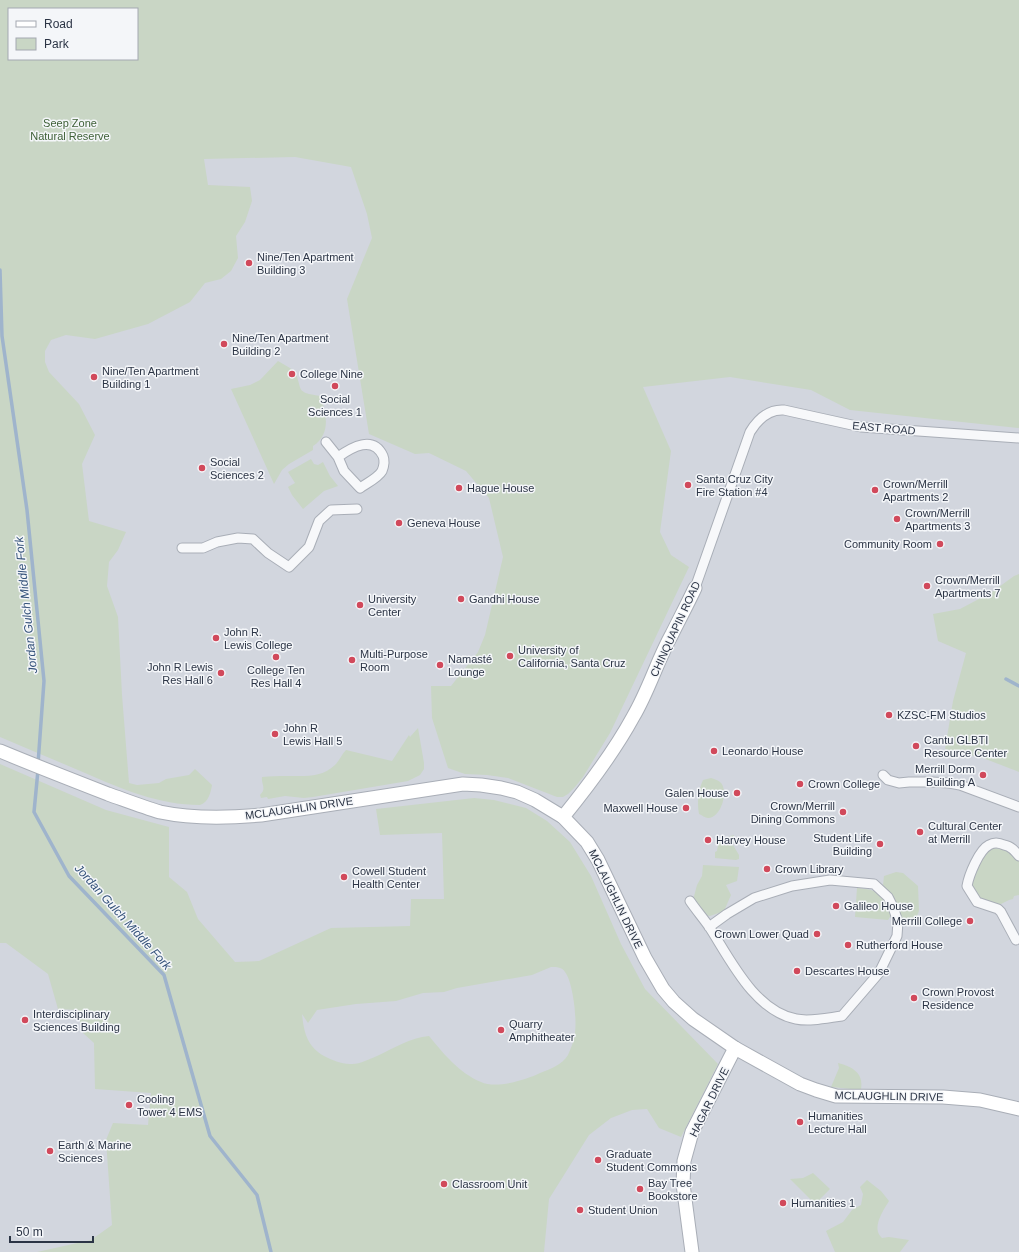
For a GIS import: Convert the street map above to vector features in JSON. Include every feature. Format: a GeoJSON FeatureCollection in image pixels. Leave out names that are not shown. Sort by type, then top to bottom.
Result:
{"type":"FeatureCollection","features":[{"type":"Feature","properties":{"kind":"main road","name":"CHINQUAPIN ROAD"},"geometry":{"type":"LineString","coordinates":[[563,817],[614,749],[634,716],[671,634],[680,621],[695,588]]}},
{"type":"Feature","properties":{"kind":"main road","name":"MCLAUGHLIN DRIVE"},"geometry":{"type":"LineString","coordinates":[[0,751],[144,807],[161,812],[200,817],[226,817],[261,814],[463,784],[481,785],[517,792],[536,800],[563,817],[587,842],[598,860],[645,958],[663,989],[674,1002],[693,1019],[735,1048],[800,1084],[836,1096],[943,1097],[980,1100],[1019,1109]]}},
{"type":"Feature","properties":{"kind":"main road","name":"HAGAR DRIVE"},"geometry":{"type":"LineString","coordinates":[[692,1252],[682,1184],[684,1161],[695,1126],[735,1048]]}},
{"type":"Feature","properties":{"kind":"street","name":"EAST ROAD"},"geometry":{"type":"LineString","coordinates":[[755,424],[776,409],[861,427],[1019,438]]}},
{"type":"Feature","properties":{"kind":"street","name":"CHINQUAPIN ROAD"},"geometry":{"type":"LineString","coordinates":[[695,588],[743,449],[755,424]]}},
{"type":"Feature","properties":{"kind":"street"},"geometry":{"type":"LineString","coordinates":[[326,442],[338,457],[344,471],[360,488],[381,472],[384,460],[379,450],[374,445],[368,444],[362,444],[338,457]]}},
{"type":"Feature","properties":{"kind":"street"},"geometry":{"type":"LineString","coordinates":[[182,548],[202,548],[217,542],[238,538],[253,539],[276,560],[289,567],[309,547],[318,521],[331,510],[357,509]]}},
{"type":"Feature","properties":{"kind":"street"},"geometry":{"type":"LineString","coordinates":[[883,775],[888,780],[899,783],[932,782],[960,785],[1019,807]]}},
{"type":"Feature","properties":{"kind":"street"},"geometry":{"type":"LineString","coordinates":[[1016,940],[1002,912],[998,909],[977,902],[967,886],[971,872],[982,852],[989,845],[1000,843],[1009,846],[1016,851],[1019,856]]}},
{"type":"Feature","properties":{"kind":"street"},"geometry":{"type":"LineString","coordinates":[[690,901],[709,927],[748,988],[772,1009],[796,1019],[808,1020],[842,1016],[880,973],[897,936],[898,922],[888,898],[874,884],[830,880],[792,886],[754,898],[709,927]]}},
{"type":"Feature","properties":{"kind":"shaded area","name":"University of California, Santa Cruz"},"geometry":{"type":"Polygon","coordinates":[[[0,0],[1019,0],[1019,1252],[0,1252],[0,0]]]}},
{"type":"Feature","properties":{"kind":"green space","name":"Seep Zone Natural Reserve"},"geometry":{"type":"Polygon","coordinates":[[[0,0],[1019,0],[1019,428],[850,410],[811,390],[730,377],[643,387],[671,451],[660,532],[671,555],[689,567],[610,733],[583,777],[568,794],[563,797],[557,797],[508,778],[465,774],[448,768],[432,718],[431,686],[451,686],[478,652],[485,635],[503,557],[489,498],[466,471],[429,453],[415,454],[369,434],[347,299],[372,238],[367,214],[351,167],[295,157],[204,159],[208,185],[250,187],[252,201],[245,222],[236,236],[238,258],[231,271],[221,279],[205,283],[190,302],[148,324],[95,339],[66,335],[51,340],[45,351],[45,362],[49,372],[79,404],[95,435],[82,464],[89,521],[126,532],[118,550],[109,562],[107,586],[118,617],[129,783],[137,785],[159,783],[166,779],[189,775],[195,769],[212,785],[209,797],[203,804],[200,805],[155,799],[113,785],[0,737],[0,0]]]}},
{"type":"Feature","properties":{"kind":"green space"},"geometry":{"type":"Polygon","coordinates":[[[278,361],[295,371],[303,392],[320,396],[326,417],[326,423],[323,436],[313,446],[313,450],[289,464],[282,470],[274,484],[231,389],[250,385],[260,380],[278,361]]]}},
{"type":"Feature","properties":{"kind":"green space"},"geometry":{"type":"Polygon","coordinates":[[[311,459],[314,464],[318,465],[323,462],[330,476],[338,486],[324,491],[303,509],[292,495],[288,487],[295,483],[288,472],[311,459]]]}},
{"type":"Feature","properties":{"kind":"green space"},"geometry":{"type":"Polygon","coordinates":[[[1019,574],[1019,772],[983,758],[945,749],[953,701],[966,653],[938,641],[933,614],[960,609],[992,592],[1019,574]]]}},
{"type":"Feature","properties":{"kind":"green space"},"geometry":{"type":"Polygon","coordinates":[[[418,728],[424,769],[420,775],[408,781],[313,797],[304,798],[285,796],[268,799],[267,797],[261,798],[260,795],[263,790],[262,777],[306,776],[318,774],[335,765],[346,750],[392,761],[409,735],[410,737],[418,728]]]}},
{"type":"Feature","properties":{"kind":"green space"},"geometry":{"type":"Polygon","coordinates":[[[0,764],[106,810],[169,827],[169,877],[187,892],[198,919],[235,962],[259,961],[331,928],[410,926],[411,899],[444,899],[442,833],[380,835],[376,809],[474,798],[494,800],[526,808],[547,821],[570,842],[591,876],[621,944],[645,989],[718,1064],[681,1137],[659,1128],[647,1109],[632,1110],[611,1118],[589,1135],[549,1199],[544,1252],[37,1252],[91,1240],[112,1225],[106,1140],[113,1123],[148,1125],[151,1093],[95,1089],[94,1043],[83,1033],[77,1010],[58,1009],[48,974],[6,943],[0,943],[0,764]],[[551,967],[532,975],[457,988],[444,992],[423,993],[396,1001],[356,1004],[317,1010],[308,1023],[302,1014],[305,1033],[310,1043],[318,1052],[333,1060],[350,1064],[364,1062],[409,1041],[429,1036],[452,1062],[473,1078],[481,1082],[495,1085],[519,1081],[534,1076],[559,1064],[568,1055],[574,1041],[574,1001],[568,977],[564,970],[551,967]]]}},
{"type":"Feature","properties":{"kind":"green space"},"geometry":{"type":"Polygon","coordinates":[[[711,778],[719,781],[723,786],[724,796],[723,803],[717,813],[713,817],[706,818],[699,814],[698,797],[703,780],[711,778]]]}},
{"type":"Feature","properties":{"kind":"green space"},"geometry":{"type":"Polygon","coordinates":[[[734,835],[733,845],[739,855],[739,859],[715,858],[715,852],[717,851],[719,839],[728,840],[730,836],[734,835]]]}},
{"type":"Feature","properties":{"kind":"green space"},"geometry":{"type":"Polygon","coordinates":[[[990,848],[1010,849],[1019,861],[1019,895],[1014,896],[1013,899],[999,905],[978,898],[972,890],[971,883],[984,853],[990,848]]]}},
{"type":"Feature","properties":{"kind":"green space"},"geometry":{"type":"Polygon","coordinates":[[[703,865],[739,867],[737,881],[726,885],[731,895],[724,911],[710,916],[703,915],[693,900],[697,885],[702,876],[703,865]]]}},
{"type":"Feature","properties":{"kind":"green space"},"geometry":{"type":"Polygon","coordinates":[[[896,872],[903,873],[918,886],[919,911],[917,916],[912,921],[900,920],[891,894],[883,885],[884,876],[896,872]]]}},
{"type":"Feature","properties":{"kind":"green space"},"geometry":{"type":"Polygon","coordinates":[[[857,888],[870,890],[879,894],[883,898],[892,914],[888,920],[855,917],[857,888]]]}},
{"type":"Feature","properties":{"kind":"green space"},"geometry":{"type":"Polygon","coordinates":[[[838,1063],[853,1069],[859,1075],[861,1079],[861,1090],[831,1087],[839,1068],[838,1063]]]}},
{"type":"Feature","properties":{"kind":"green space"},"geometry":{"type":"Polygon","coordinates":[[[813,1173],[830,1189],[815,1204],[790,1179],[803,1178],[813,1173]]]}},
{"type":"Feature","properties":{"kind":"green space"},"geometry":{"type":"Polygon","coordinates":[[[867,1180],[881,1191],[889,1201],[879,1220],[879,1234],[882,1238],[889,1237],[909,1240],[900,1252],[835,1252],[826,1231],[843,1222],[852,1210],[861,1205],[863,1194],[860,1187],[867,1180]]]}},
{"type":"Feature","properties":{"kind":"waterway","name":"Jordan Gulch Middle Fork"},"geometry":{"type":"LineString","coordinates":[[0,270],[2,336],[27,510],[44,681],[38,764]]}},
{"type":"Feature","properties":{"kind":"waterway"},"geometry":{"type":"LineString","coordinates":[[1006,679],[1019,686]]}},
{"type":"Feature","properties":{"kind":"waterway","name":"Jordan Gulch Middle Fork"},"geometry":{"type":"LineString","coordinates":[[38,770],[34,812],[69,876],[164,975],[210,1136],[257,1195],[271,1252]]}},
{"type":"Feature","properties":{"kind":"place","name":"Nine/Ten Apartment Building 3"},"geometry":{"type":"Point","coordinates":[249,263]}},
{"type":"Feature","properties":{"kind":"place","name":"Nine/Ten Apartment Building 2"},"geometry":{"type":"Point","coordinates":[224,344]}},
{"type":"Feature","properties":{"kind":"place","name":"College Nine"},"geometry":{"type":"Point","coordinates":[292,374]}},
{"type":"Feature","properties":{"kind":"place","name":"Nine/Ten Apartment Building 1"},"geometry":{"type":"Point","coordinates":[94,377]}},
{"type":"Feature","properties":{"kind":"place","name":"Social Sciences 1"},"geometry":{"type":"Point","coordinates":[335,386]}},
{"type":"Feature","properties":{"kind":"place","name":"Social Sciences 2"},"geometry":{"type":"Point","coordinates":[202,468]}},
{"type":"Feature","properties":{"kind":"place","name":"Santa Cruz City Fire Station #4"},"geometry":{"type":"Point","coordinates":[688,485]}},
{"type":"Feature","properties":{"kind":"place","name":"Hague House"},"geometry":{"type":"Point","coordinates":[459,488]}},
{"type":"Feature","properties":{"kind":"place","name":"Crown/Merrill Apartments 2"},"geometry":{"type":"Point","coordinates":[875,490]}},
{"type":"Feature","properties":{"kind":"place","name":"Crown/Merrill Apartments 3"},"geometry":{"type":"Point","coordinates":[897,519]}},
{"type":"Feature","properties":{"kind":"place","name":"Geneva House"},"geometry":{"type":"Point","coordinates":[399,523]}},
{"type":"Feature","properties":{"kind":"place","name":"Community Room"},"geometry":{"type":"Point","coordinates":[940,544]}},
{"type":"Feature","properties":{"kind":"place","name":"Crown/Merrill Apartments 7"},"geometry":{"type":"Point","coordinates":[927,586]}},
{"type":"Feature","properties":{"kind":"place","name":"Gandhi House"},"geometry":{"type":"Point","coordinates":[461,599]}},
{"type":"Feature","properties":{"kind":"place","name":"University Center"},"geometry":{"type":"Point","coordinates":[360,605]}},
{"type":"Feature","properties":{"kind":"place","name":"John R. Lewis College"},"geometry":{"type":"Point","coordinates":[216,638]}},
{"type":"Feature","properties":{"kind":"place","name":"University of California, Santa Cruz"},"geometry":{"type":"Point","coordinates":[510,656]}},
{"type":"Feature","properties":{"kind":"place","name":"College Ten Res Hall 4"},"geometry":{"type":"Point","coordinates":[276,657]}},
{"type":"Feature","properties":{"kind":"place","name":"Multi-Purpose Room"},"geometry":{"type":"Point","coordinates":[352,660]}},
{"type":"Feature","properties":{"kind":"place","name":"Namasté Lounge"},"geometry":{"type":"Point","coordinates":[440,665]}},
{"type":"Feature","properties":{"kind":"place","name":"John R Lewis Res Hall 6"},"geometry":{"type":"Point","coordinates":[221,673]}},
{"type":"Feature","properties":{"kind":"place","name":"KZSC-FM Studios"},"geometry":{"type":"Point","coordinates":[889,715]}},
{"type":"Feature","properties":{"kind":"place","name":"John R Lewis Hall 5"},"geometry":{"type":"Point","coordinates":[275,734]}},
{"type":"Feature","properties":{"kind":"place","name":"Cantu GLBTI Resource Center"},"geometry":{"type":"Point","coordinates":[916,746]}},
{"type":"Feature","properties":{"kind":"place","name":"Leonardo House"},"geometry":{"type":"Point","coordinates":[714,751]}},
{"type":"Feature","properties":{"kind":"place","name":"Merrill Dorm Building A"},"geometry":{"type":"Point","coordinates":[983,775]}},
{"type":"Feature","properties":{"kind":"place","name":"Crown College"},"geometry":{"type":"Point","coordinates":[800,784]}},
{"type":"Feature","properties":{"kind":"place","name":"Galen House"},"geometry":{"type":"Point","coordinates":[737,793]}},
{"type":"Feature","properties":{"kind":"place","name":"Maxwell House"},"geometry":{"type":"Point","coordinates":[686,808]}},
{"type":"Feature","properties":{"kind":"place","name":"Crown/Merrill Dining Commons"},"geometry":{"type":"Point","coordinates":[843,812]}},
{"type":"Feature","properties":{"kind":"place","name":"Cultural Center at Merrill"},"geometry":{"type":"Point","coordinates":[920,832]}},
{"type":"Feature","properties":{"kind":"place","name":"Harvey House"},"geometry":{"type":"Point","coordinates":[708,840]}},
{"type":"Feature","properties":{"kind":"place","name":"Student Life Building"},"geometry":{"type":"Point","coordinates":[880,844]}},
{"type":"Feature","properties":{"kind":"place","name":"Crown Library"},"geometry":{"type":"Point","coordinates":[767,869]}},
{"type":"Feature","properties":{"kind":"place","name":"Cowell Student Health Center"},"geometry":{"type":"Point","coordinates":[344,877]}},
{"type":"Feature","properties":{"kind":"place","name":"Galileo House"},"geometry":{"type":"Point","coordinates":[836,906]}},
{"type":"Feature","properties":{"kind":"place","name":"Merrill College"},"geometry":{"type":"Point","coordinates":[970,921]}},
{"type":"Feature","properties":{"kind":"place","name":"Crown Lower Quad"},"geometry":{"type":"Point","coordinates":[817,934]}},
{"type":"Feature","properties":{"kind":"place","name":"Rutherford House"},"geometry":{"type":"Point","coordinates":[848,945]}},
{"type":"Feature","properties":{"kind":"place","name":"Descartes House"},"geometry":{"type":"Point","coordinates":[797,971]}},
{"type":"Feature","properties":{"kind":"place","name":"Crown Provost Residence"},"geometry":{"type":"Point","coordinates":[914,998]}},
{"type":"Feature","properties":{"kind":"place","name":"Interdisciplinary Sciences Building"},"geometry":{"type":"Point","coordinates":[25,1020]}},
{"type":"Feature","properties":{"kind":"place","name":"Quarry Amphitheater"},"geometry":{"type":"Point","coordinates":[501,1030]}},
{"type":"Feature","properties":{"kind":"place","name":"Cooling Tower 4 EMS"},"geometry":{"type":"Point","coordinates":[129,1105]}},
{"type":"Feature","properties":{"kind":"place","name":"Humanities Lecture Hall"},"geometry":{"type":"Point","coordinates":[800,1122]}},
{"type":"Feature","properties":{"kind":"place","name":"Earth & Marine Sciences"},"geometry":{"type":"Point","coordinates":[50,1151]}},
{"type":"Feature","properties":{"kind":"place","name":"Graduate Student Commons"},"geometry":{"type":"Point","coordinates":[598,1160]}},
{"type":"Feature","properties":{"kind":"place","name":"Classroom Unit"},"geometry":{"type":"Point","coordinates":[444,1184]}},
{"type":"Feature","properties":{"kind":"place","name":"Bay Tree Bookstore"},"geometry":{"type":"Point","coordinates":[640,1189]}},
{"type":"Feature","properties":{"kind":"place","name":"Humanities 1"},"geometry":{"type":"Point","coordinates":[783,1203]}},
{"type":"Feature","properties":{"kind":"place","name":"Student Union"},"geometry":{"type":"Point","coordinates":[580,1210]}}]}
